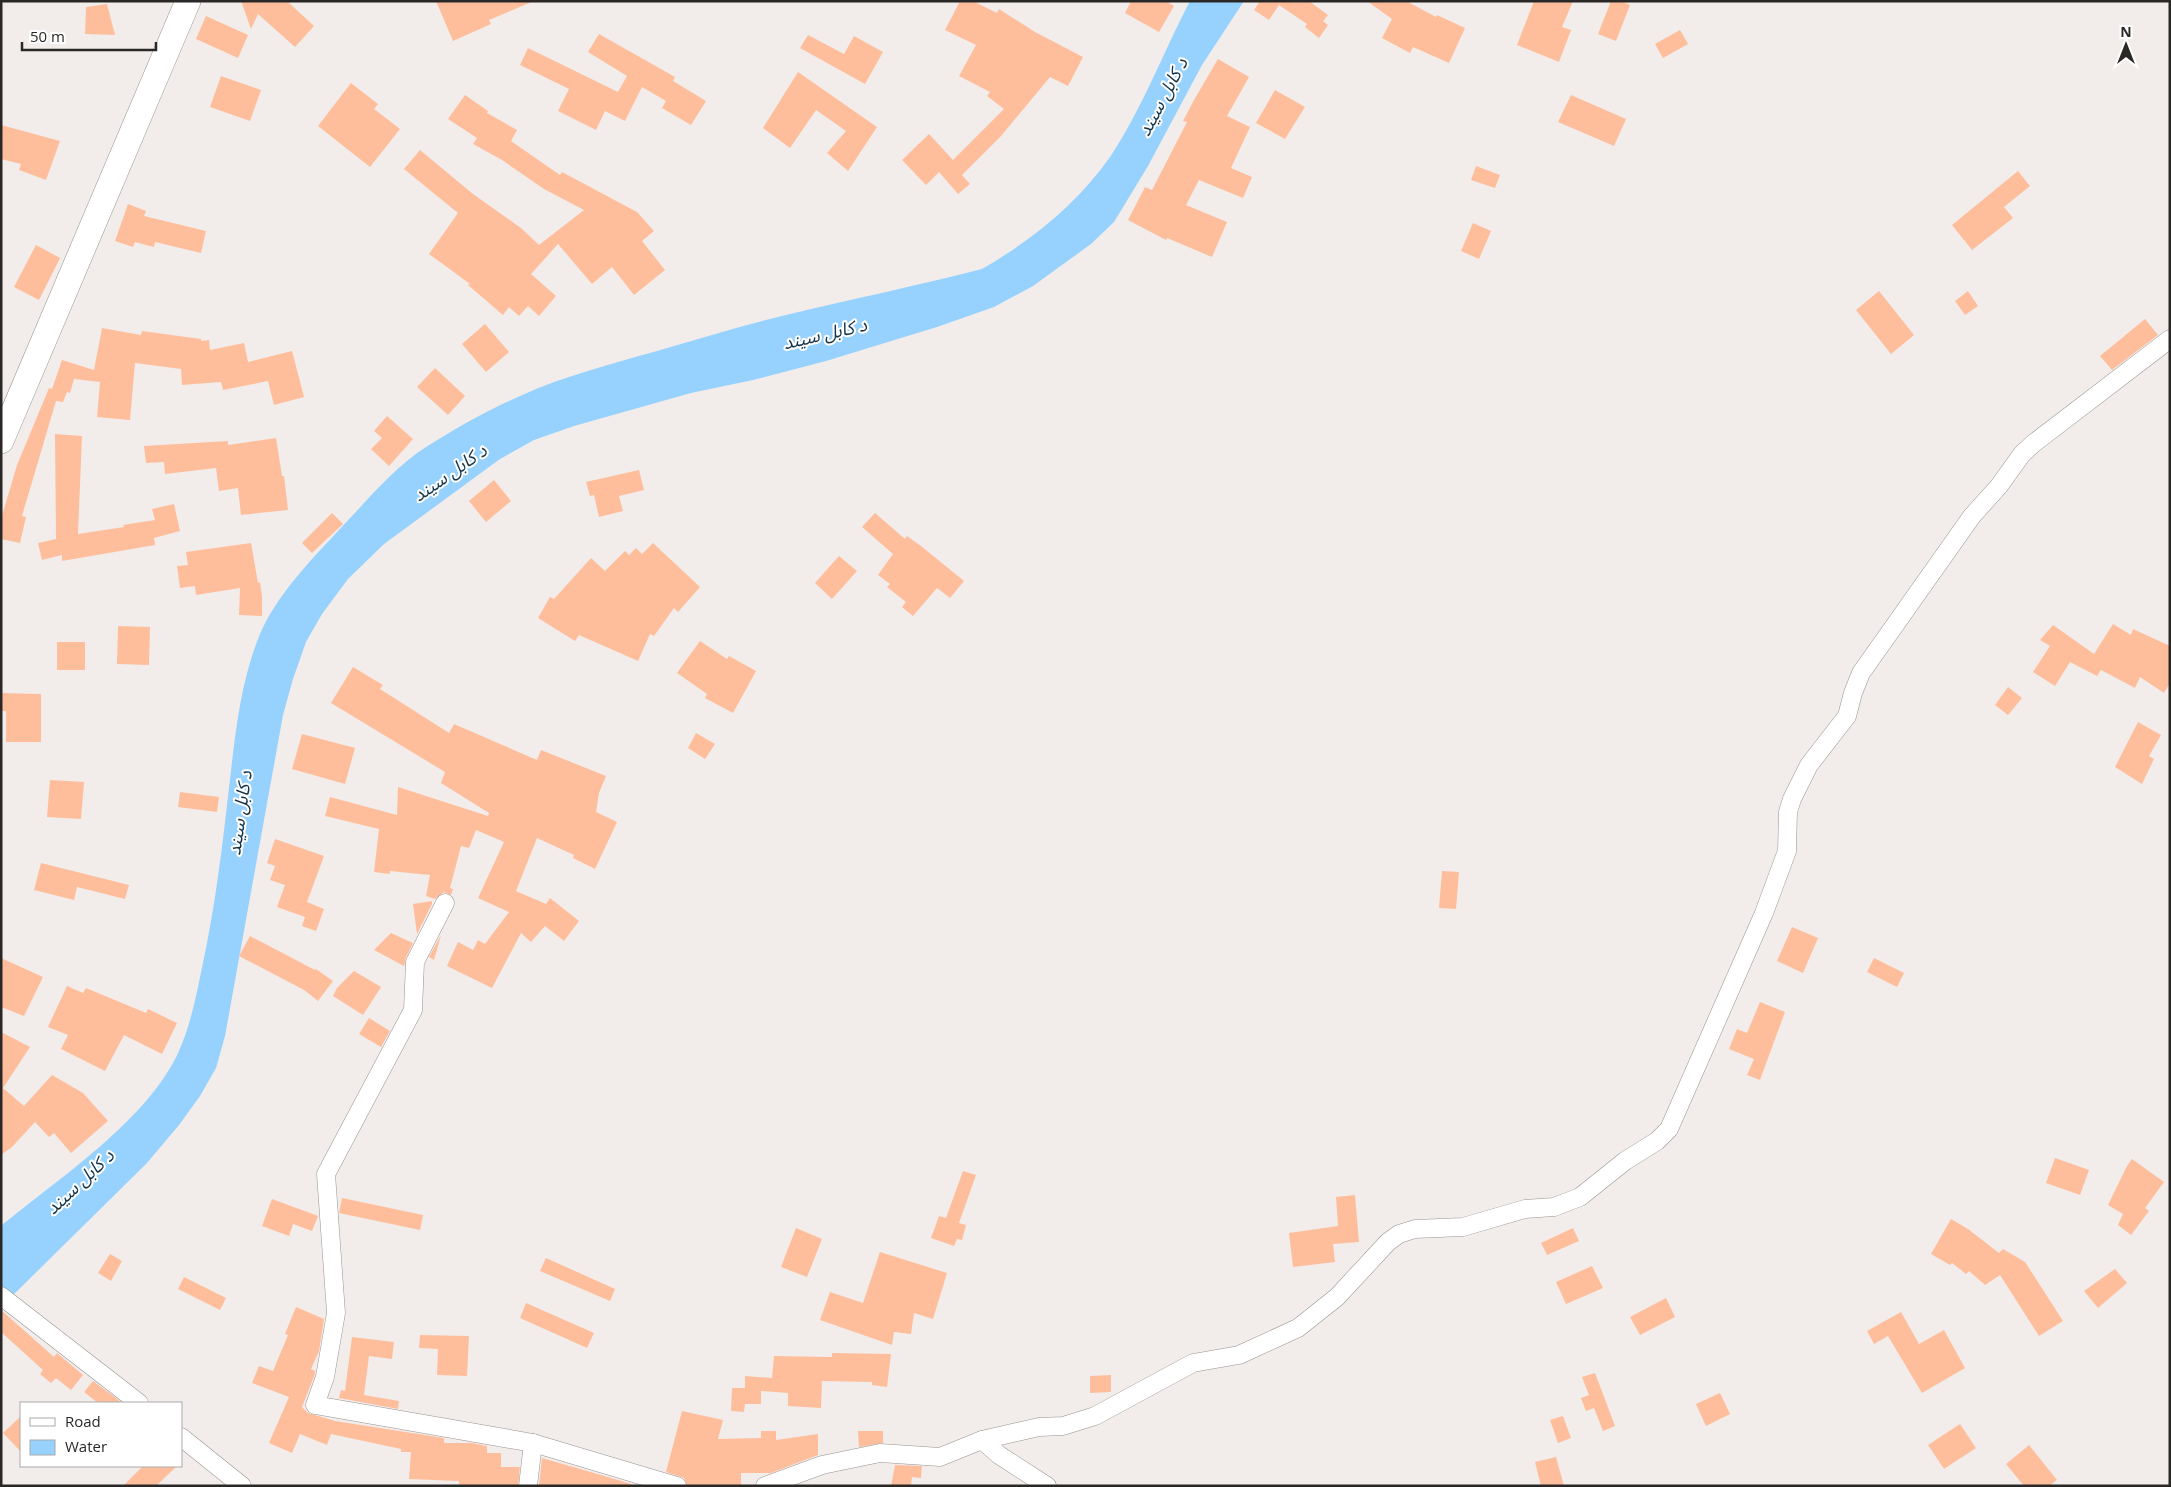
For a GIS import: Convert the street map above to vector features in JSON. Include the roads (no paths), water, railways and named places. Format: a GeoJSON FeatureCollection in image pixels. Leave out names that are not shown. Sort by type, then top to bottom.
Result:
{"type":"FeatureCollection","features":[{"type":"Feature","properties":{"kind":"main road"},"geometry":{"type":"LineString","coordinates":[[1,441],[188,1]]}},
{"type":"Feature","properties":{"kind":"street"},"geometry":{"type":"LineString","coordinates":[[764,1486],[822,1465],[880,1453],[940,1457],[982,1440],[1039,1427],[1063,1426],[1095,1416],[1193,1363],[1239,1355],[1298,1328],[1337,1297],[1388,1242],[1399,1234],[1415,1229],[1463,1227],[1525,1209],[1554,1207],[1580,1197],[1625,1161],[1657,1140],[1669,1130],[1764,913],[1787,851],[1788,812],[1792,800],[1809,765],[1848,716],[1853,693],[1861,674],[1972,516],[1999,486],[2022,454],[2049,431],[2170,339]]}},
{"type":"Feature","properties":{"kind":"street"},"geometry":{"type":"LineString","coordinates":[[445,903],[415,962],[413,1010],[326,1174],[336,1313],[325,1377],[315,1405],[533,1442],[677,1486]]}},
{"type":"Feature","properties":{"kind":"street"},"geometry":{"type":"LineString","coordinates":[[5,1300],[137,1402]]}},
{"type":"Feature","properties":{"kind":"street"},"geometry":{"type":"LineString","coordinates":[[182,1438],[242,1486]]}},
{"type":"Feature","properties":{"kind":"street"},"geometry":{"type":"LineString","coordinates":[[982,1440],[999,1455],[1047,1486]]}},
{"type":"Feature","properties":{"kind":"street"},"geometry":{"type":"LineString","coordinates":[[528,1486],[533,1442]]}},
{"type":"Feature","properties":{"kind":"water","name":"د کابل سيند"},"geometry":{"type":"Polygon","coordinates":[[[1190,1],[1244,1],[1202,65],[1148,166],[1114,222],[1091,244],[1033,286],[994,307],[937,327],[826,361],[753,380],[691,393],[574,426],[534,440],[500,459],[384,544],[348,579],[322,614],[306,642],[283,715],[225,1036],[216,1068],[200,1096],[179,1125],[147,1163],[1,1307],[1,1226],[75,1168],[124,1124],[146,1101],[165,1076],[179,1051],[193,1008],[211,924],[235,740],[247,675],[260,634],[267,620],[285,592],[316,554],[402,465],[426,447],[460,426],[520,396],[588,371],[719,333],[782,316],[982,269],[1001,258],[1052,220],[1083,190],[1110,157],[1132,120],[1190,1]]]}}]}
